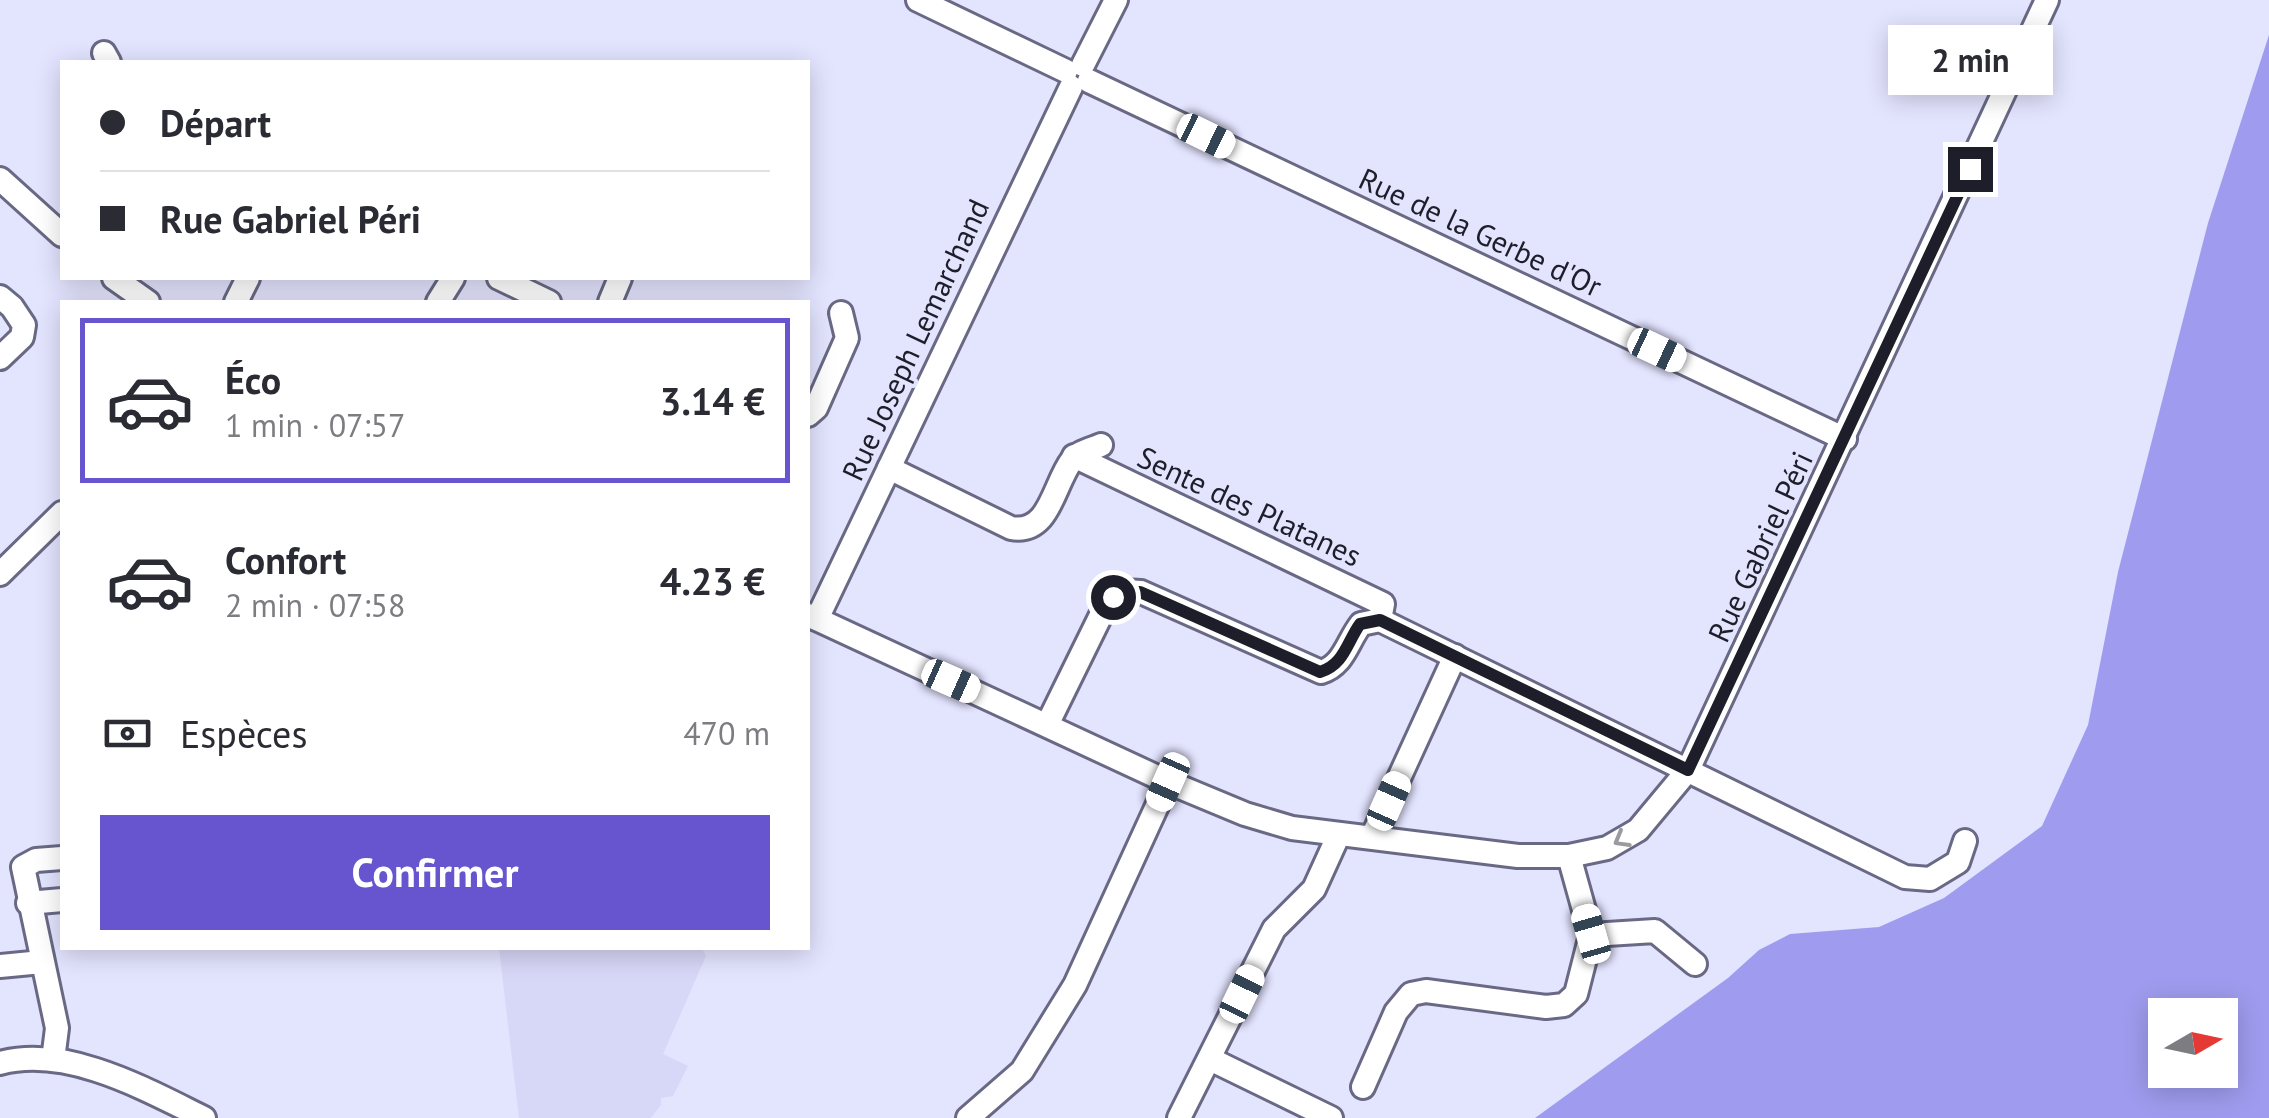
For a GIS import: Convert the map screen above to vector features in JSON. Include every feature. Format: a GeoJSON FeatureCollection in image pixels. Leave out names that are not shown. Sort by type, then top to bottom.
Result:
{"type":"FeatureCollection","features":[{"type":"Feature","properties":{"kind":"street","name":"Rue de la Gerbe d'Or"},"geometry":{"type":"LineString","coordinates":[[918,0],[1846,439]]}},
{"type":"Feature","properties":{"kind":"street","name":"Rue Joseph Lemarchand"},"geometry":{"type":"LineString","coordinates":[[812,617],[889,468],[1116,0]]}},
{"type":"Feature","properties":{"kind":"street","name":"Rue Gabriel Péri"},"geometry":{"type":"LineString","coordinates":[[812,617],[1168,782],[1244,814],[1292,828],[1518,856],[1569,856],[1607,848],[1638,830],[1688,770],[2048,0]]}},
{"type":"Feature","properties":{"kind":"street"},"geometry":{"type":"LineString","coordinates":[[0,179],[60,233]]}},
{"type":"Feature","properties":{"kind":"street"},"geometry":{"type":"LineString","coordinates":[[117,280],[145,300]]}},
{"type":"Feature","properties":{"kind":"street"},"geometry":{"type":"LineString","coordinates":[[503,280],[545,300]]}},
{"type":"Feature","properties":{"kind":"street"},"geometry":{"type":"LineString","coordinates":[[0,298],[12,307],[24,326],[22,337],[0,358]]}},
{"type":"Feature","properties":{"kind":"street"},"geometry":{"type":"LineString","coordinates":[[810,412],[816,408],[848,338],[841,313]]}},
{"type":"Feature","properties":{"kind":"street"},"geometry":{"type":"LineString","coordinates":[[889,468],[1011,528],[1024,530],[1035,526],[1042,516],[1074,456],[1101,445]]}},
{"type":"Feature","properties":{"kind":"street","name":"Sente des Platanes"},"geometry":{"type":"LineString","coordinates":[[1074,456],[1383,604],[1380,620]]}},
{"type":"Feature","properties":{"kind":"street"},"geometry":{"type":"LineString","coordinates":[[0,574],[60,514]]}},
{"type":"Feature","properties":{"kind":"street"},"geometry":{"type":"LineString","coordinates":[[1047,725],[1105,607],[1123,592],[1140,592],[1320,672],[1340,661],[1360,624],[1380,620],[1906,876],[1930,879],[1958,862],[1964,840]]}},
{"type":"Feature","properties":{"kind":"street"},"geometry":{"type":"LineString","coordinates":[[1372,837],[1455,656]]}},
{"type":"Feature","properties":{"kind":"street"},"geometry":{"type":"LineString","coordinates":[[968,1118],[1022,1071],[1074,986],[1168,782]]}},
{"type":"Feature","properties":{"kind":"street"},"geometry":{"type":"LineString","coordinates":[[1179,1118],[1274,929],[1314,889],[1339,834]]}},
{"type":"Feature","properties":{"kind":"street"},"geometry":{"type":"LineString","coordinates":[[1364,1087],[1396,1012],[1411,994],[1426,991],[1546,1007],[1564,1005],[1576,994],[1591,934],[1569,856]]}},
{"type":"Feature","properties":{"kind":"street"},"geometry":{"type":"LineString","coordinates":[[53,1060],[57,1028],[22,867],[36,860],[60,858]]}},
{"type":"Feature","properties":{"kind":"street"},"geometry":{"type":"LineString","coordinates":[[28,903],[60,900]]}},
{"type":"Feature","properties":{"kind":"street"},"geometry":{"type":"LineString","coordinates":[[1591,934],[1655,931],[1695,964]]}},
{"type":"Feature","properties":{"kind":"street"},"geometry":{"type":"LineString","coordinates":[[0,966],[42,962]]}},
{"type":"Feature","properties":{"kind":"street"},"geometry":{"type":"LineString","coordinates":[[1210,1059],[1331,1118]]}},
{"type":"Feature","properties":{"kind":"street"},"geometry":{"type":"LineString","coordinates":[[0,1063],[53,1060],[118,1080],[204,1118]]}},
{"type":"Feature","properties":{"kind":"shaded area"},"geometry":{"type":"Polygon","coordinates":[[[2269,35],[2269,1118],[1535,1118],[1728,978],[1759,950],[1790,934],[1879,927],[1944,898],[2042,826],[2088,725],[2118,572],[2208,223],[2269,35]]]}},
{"type":"Feature","properties":{"kind":"shaded area"},"geometry":{"type":"Polygon","coordinates":[[[499,950],[703,950],[706,956],[663,1054],[688,1066],[673,1096],[661,1098],[661,1105],[651,1118],[519,1118],[499,950]]]}},
{"type":"Feature","properties":{"kind":"route"},"geometry":{"type":"LineString","coordinates":[[1113,597],[1132,590],[1140,592],[1320,672],[1340,661],[1360,624],[1380,620],[1688,770],[1970,169]]}}]}
